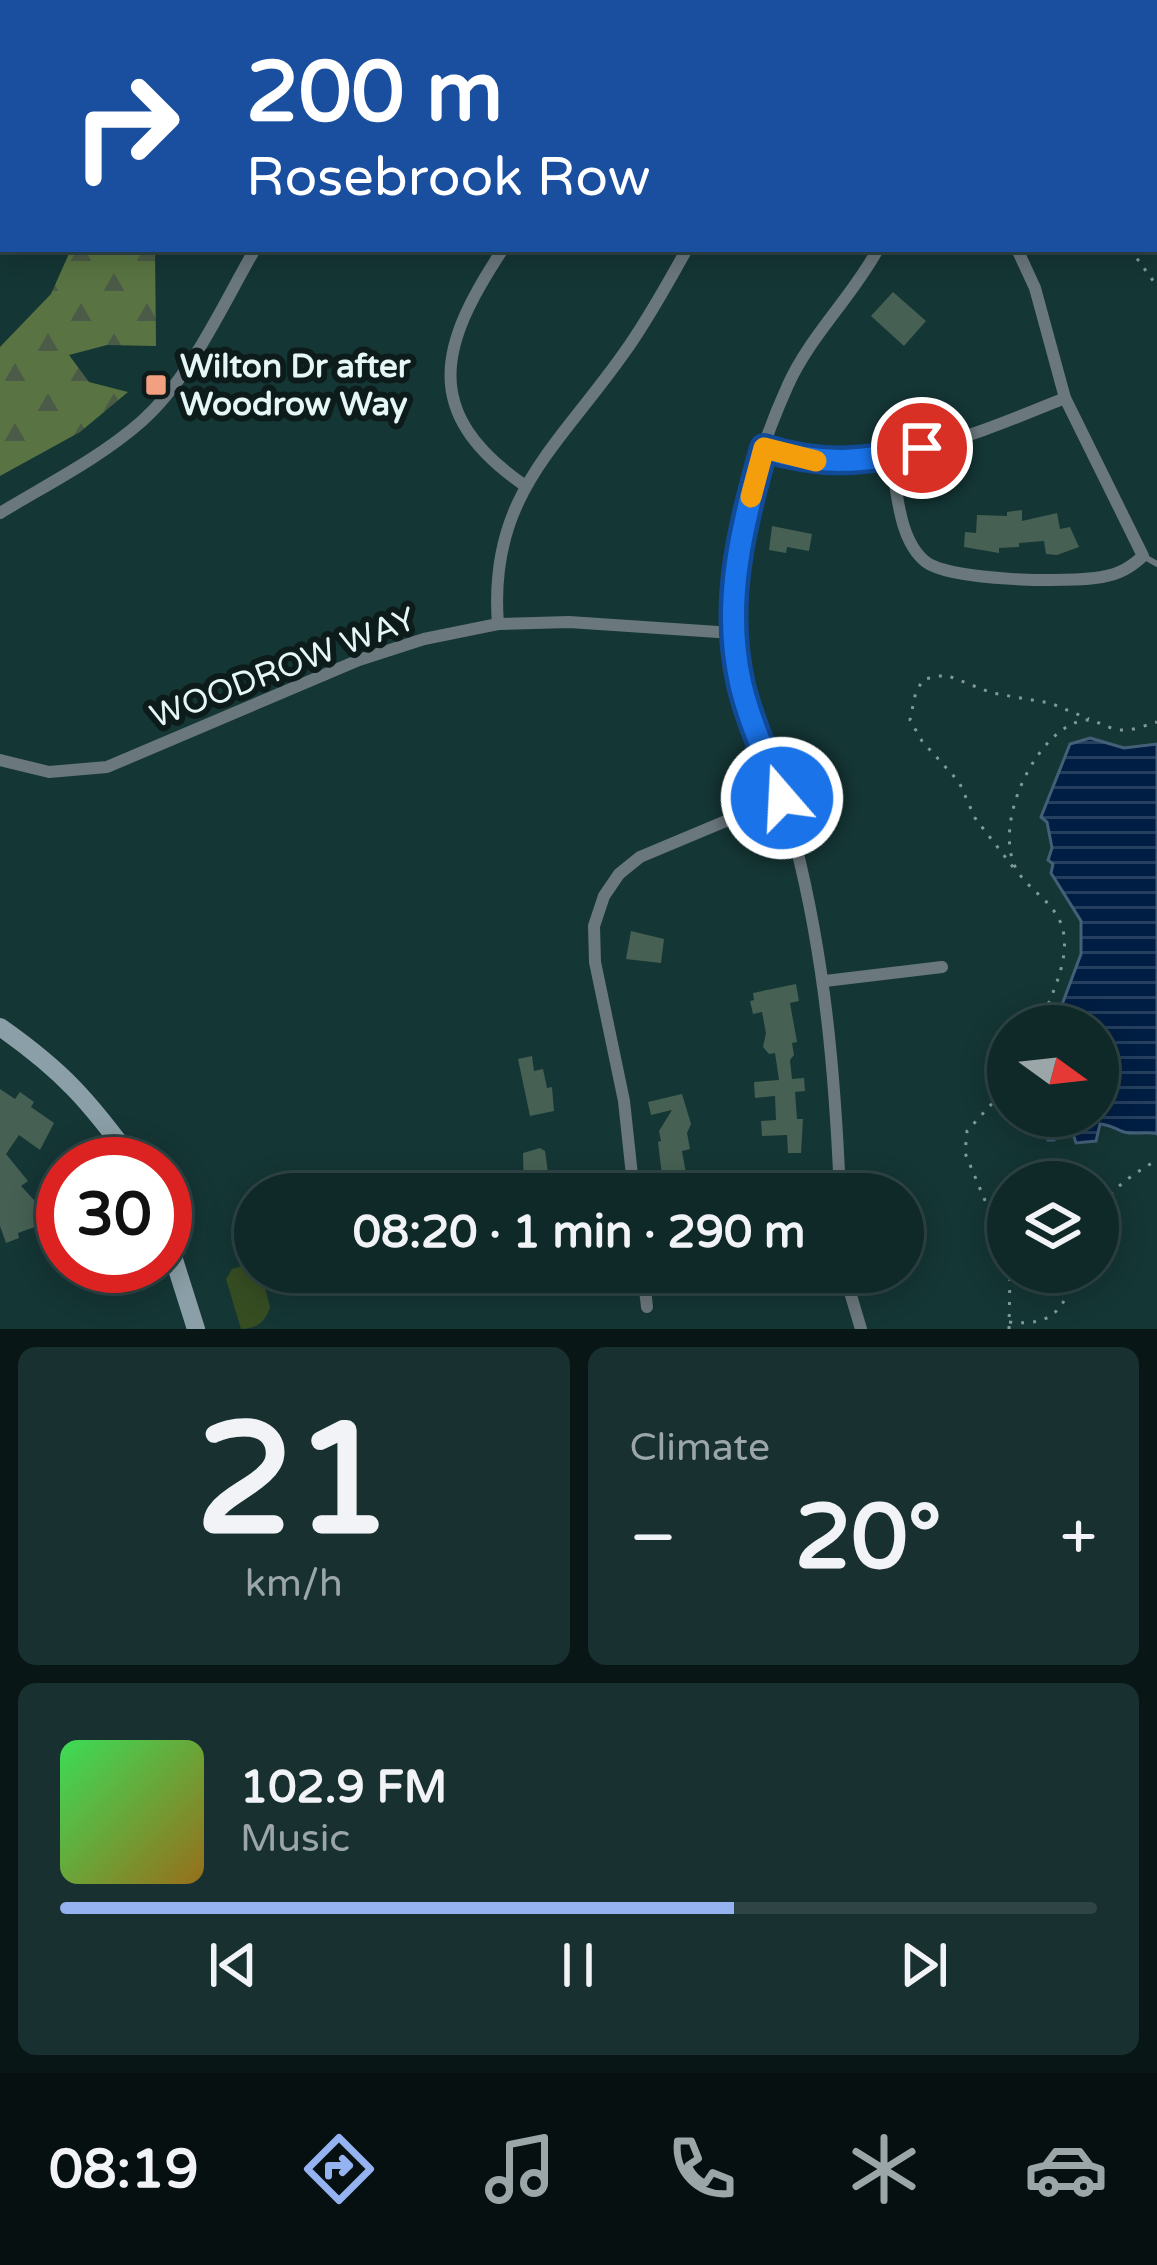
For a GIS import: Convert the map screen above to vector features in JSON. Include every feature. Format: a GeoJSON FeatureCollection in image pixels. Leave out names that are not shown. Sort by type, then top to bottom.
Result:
{"type":"FeatureCollection","features":[{"type":"Feature","properties":{"kind":"main road"},"geometry":{"type":"LineString","coordinates":[[0,1027],[52,1063],[115,1137]]}},
{"type":"Feature","properties":{"kind":"main road"},"geometry":{"type":"LineString","coordinates":[[184,1293],[196,1329]]}},
{"type":"Feature","properties":{"kind":"street"},"geometry":{"type":"LineString","coordinates":[[0,513],[105,449],[144,419],[172,386],[252,252]]}},
{"type":"Feature","properties":{"kind":"street"},"geometry":{"type":"LineString","coordinates":[[501,252],[472,296],[456,338],[451,375],[456,412],[469,439],[491,462],[524,484]]}},
{"type":"Feature","properties":{"kind":"street"},"geometry":{"type":"LineString","coordinates":[[498,624],[499,553],[524,484],[625,352],[685,252]]}},
{"type":"Feature","properties":{"kind":"street"},"geometry":{"type":"LineString","coordinates":[[838,1173],[825,981],[782,798],[741,686],[733,632],[737,550],[764,448],[789,382],[859,285],[876,252]]}},
{"type":"Feature","properties":{"kind":"street"},"geometry":{"type":"LineString","coordinates":[[891,457],[908,541],[925,561],[946,572],[1065,581],[1128,570],[1143,556],[1065,398],[1035,288],[1018,252]]}},
{"type":"Feature","properties":{"kind":"street"},"geometry":{"type":"LineString","coordinates":[[764,448],[803,460],[891,457],[985,431],[1065,398]]}},
{"type":"Feature","properties":{"kind":"street","name":"WOODROW WAY"},"geometry":{"type":"LineString","coordinates":[[0,760],[49,772],[107,767],[358,660],[424,639],[498,624],[569,622],[733,632]]}},
{"type":"Feature","properties":{"kind":"street"},"geometry":{"type":"LineString","coordinates":[[632,1173],[624,1100],[595,962],[594,926],[604,896],[619,874],[640,857],[782,798]]}},
{"type":"Feature","properties":{"kind":"street"},"geometry":{"type":"LineString","coordinates":[[825,981],[942,967]]}},
{"type":"Feature","properties":{"kind":"street"},"geometry":{"type":"LineString","coordinates":[[645,1293],[647,1306]]}},
{"type":"Feature","properties":{"kind":"street"},"geometry":{"type":"LineString","coordinates":[[850,1293],[861,1329]]}},
{"type":"Feature","properties":{"kind":"lane"},"geometry":{"type":"LineString","coordinates":[[1143,556],[1157,564]]}},
{"type":"Feature","properties":{"kind":"path"},"geometry":{"type":"LineString","coordinates":[[1132,252],[1157,286]]}},
{"type":"Feature","properties":{"kind":"path"},"geometry":{"type":"LineString","coordinates":[[1047,1005],[1064,962],[1064,933],[1053,909],[975,818],[959,782],[910,720],[916,691],[924,680],[946,675],[992,692],[1050,703],[1123,730],[1157,722]]}},
{"type":"Feature","properties":{"kind":"path"},"geometry":{"type":"LineString","coordinates":[[1017,871],[1010,817],[1026,776],[1050,741],[1078,721],[1091,719]]}},
{"type":"Feature","properties":{"kind":"path"},"geometry":{"type":"LineString","coordinates":[[987,1109],[967,1131],[965,1153],[987,1205]]}},
{"type":"Feature","properties":{"kind":"path"},"geometry":{"type":"LineString","coordinates":[[1119,1185],[1157,1160]]}},
{"type":"Feature","properties":{"kind":"path"},"geometry":{"type":"LineString","coordinates":[[1010,1293],[1009,1326],[1037,1325],[1049,1319],[1070,1293]]}},
{"type":"Feature","properties":{"kind":"green space"},"geometry":{"type":"Polygon","coordinates":[[[70,252],[155,252],[156,346],[107,345],[69,355],[89,382],[128,392],[80,432],[0,476],[0,347],[51,294],[70,252]]]}},
{"type":"Feature","properties":{"kind":"green space"},"geometry":{"type":"Polygon","coordinates":[[[232,1269],[234,1293],[266,1293],[270,1307],[266,1317],[251,1328],[241,1329],[226,1279],[232,1269]]]}},
{"type":"Feature","properties":{"kind":"water"},"geometry":{"type":"Polygon","coordinates":[[[1090,738],[1124,748],[1157,744],[1157,1134],[1119,1130],[1119,1005],[1062,1005],[1081,954],[1081,921],[1051,873],[1052,848],[1047,822],[1041,817],[1070,744],[1090,738]]]}},
{"type":"Feature","properties":{"kind":"water"},"geometry":{"type":"Polygon","coordinates":[[[1074,1137],[1097,1137],[1096,1141],[1076,1143],[1074,1137]]]}},
{"type":"Feature","properties":{"kind":"building"},"geometry":{"type":"Polygon","coordinates":[[[893,292],[926,321],[904,346],[871,316],[893,292]]]}},
{"type":"Feature","properties":{"kind":"building"},"geometry":{"type":"Polygon","coordinates":[[[1022,510],[1022,521],[1057,513],[1060,529],[1070,527],[1079,547],[1057,555],[1046,554],[1044,541],[999,548],[999,553],[964,547],[965,532],[976,533],[977,515],[1007,516],[1007,512],[1022,510]]]}},
{"type":"Feature","properties":{"kind":"building"},"geometry":{"type":"Polygon","coordinates":[[[772,526],[812,534],[809,551],[769,550],[772,526]]]}},
{"type":"Feature","properties":{"kind":"building"},"geometry":{"type":"Polygon","coordinates":[[[631,931],[664,939],[661,963],[626,959],[631,931]]]}},
{"type":"Feature","properties":{"kind":"building"},"geometry":{"type":"Polygon","coordinates":[[[796,984],[799,1001],[790,1003],[797,1042],[792,1043],[790,1060],[792,1079],[804,1078],[805,1091],[795,1092],[797,1119],[803,1119],[801,1153],[788,1153],[787,1135],[762,1136],[761,1121],[776,1120],[775,1096],[755,1098],[754,1082],[779,1080],[775,1053],[763,1047],[762,1012],[753,1014],[750,1001],[753,993],[796,984]]]}},
{"type":"Feature","properties":{"kind":"building"},"geometry":{"type":"Polygon","coordinates":[[[532,1056],[534,1071],[543,1069],[547,1088],[552,1087],[554,1111],[530,1116],[518,1059],[532,1056]]]}},
{"type":"Feature","properties":{"kind":"building"},"geometry":{"type":"Polygon","coordinates":[[[0,1089],[15,1099],[20,1092],[34,1102],[31,1107],[54,1123],[47,1137],[36,1137],[36,1147],[19,1135],[6,1154],[28,1181],[21,1186],[36,1205],[36,1227],[6,1243],[0,1226],[0,1089]]]}},
{"type":"Feature","properties":{"kind":"building"},"geometry":{"type":"Polygon","coordinates":[[[682,1094],[691,1124],[687,1133],[690,1149],[682,1151],[686,1173],[662,1173],[659,1131],[672,1110],[651,1115],[648,1102],[682,1094]]]}},
{"type":"Feature","properties":{"kind":"building"},"geometry":{"type":"Polygon","coordinates":[[[545,1151],[548,1173],[523,1173],[523,1153],[545,1151]]]}},
{"type":"Feature","properties":{"kind":"slow traffic"},"geometry":{"type":"LineString","coordinates":[[751,497],[764,448],[816,461]]}},
{"type":"Feature","properties":{"kind":"place","name":"Wilton Dr after Woodrow Way"},"geometry":{"type":"Point","coordinates":[156,385]}},
{"type":"Feature","properties":{"kind":"route"},"geometry":{"type":"LineString","coordinates":[[782,798],[741,686],[733,632],[737,550],[764,448],[803,460],[854,461],[922,448]]}}]}
